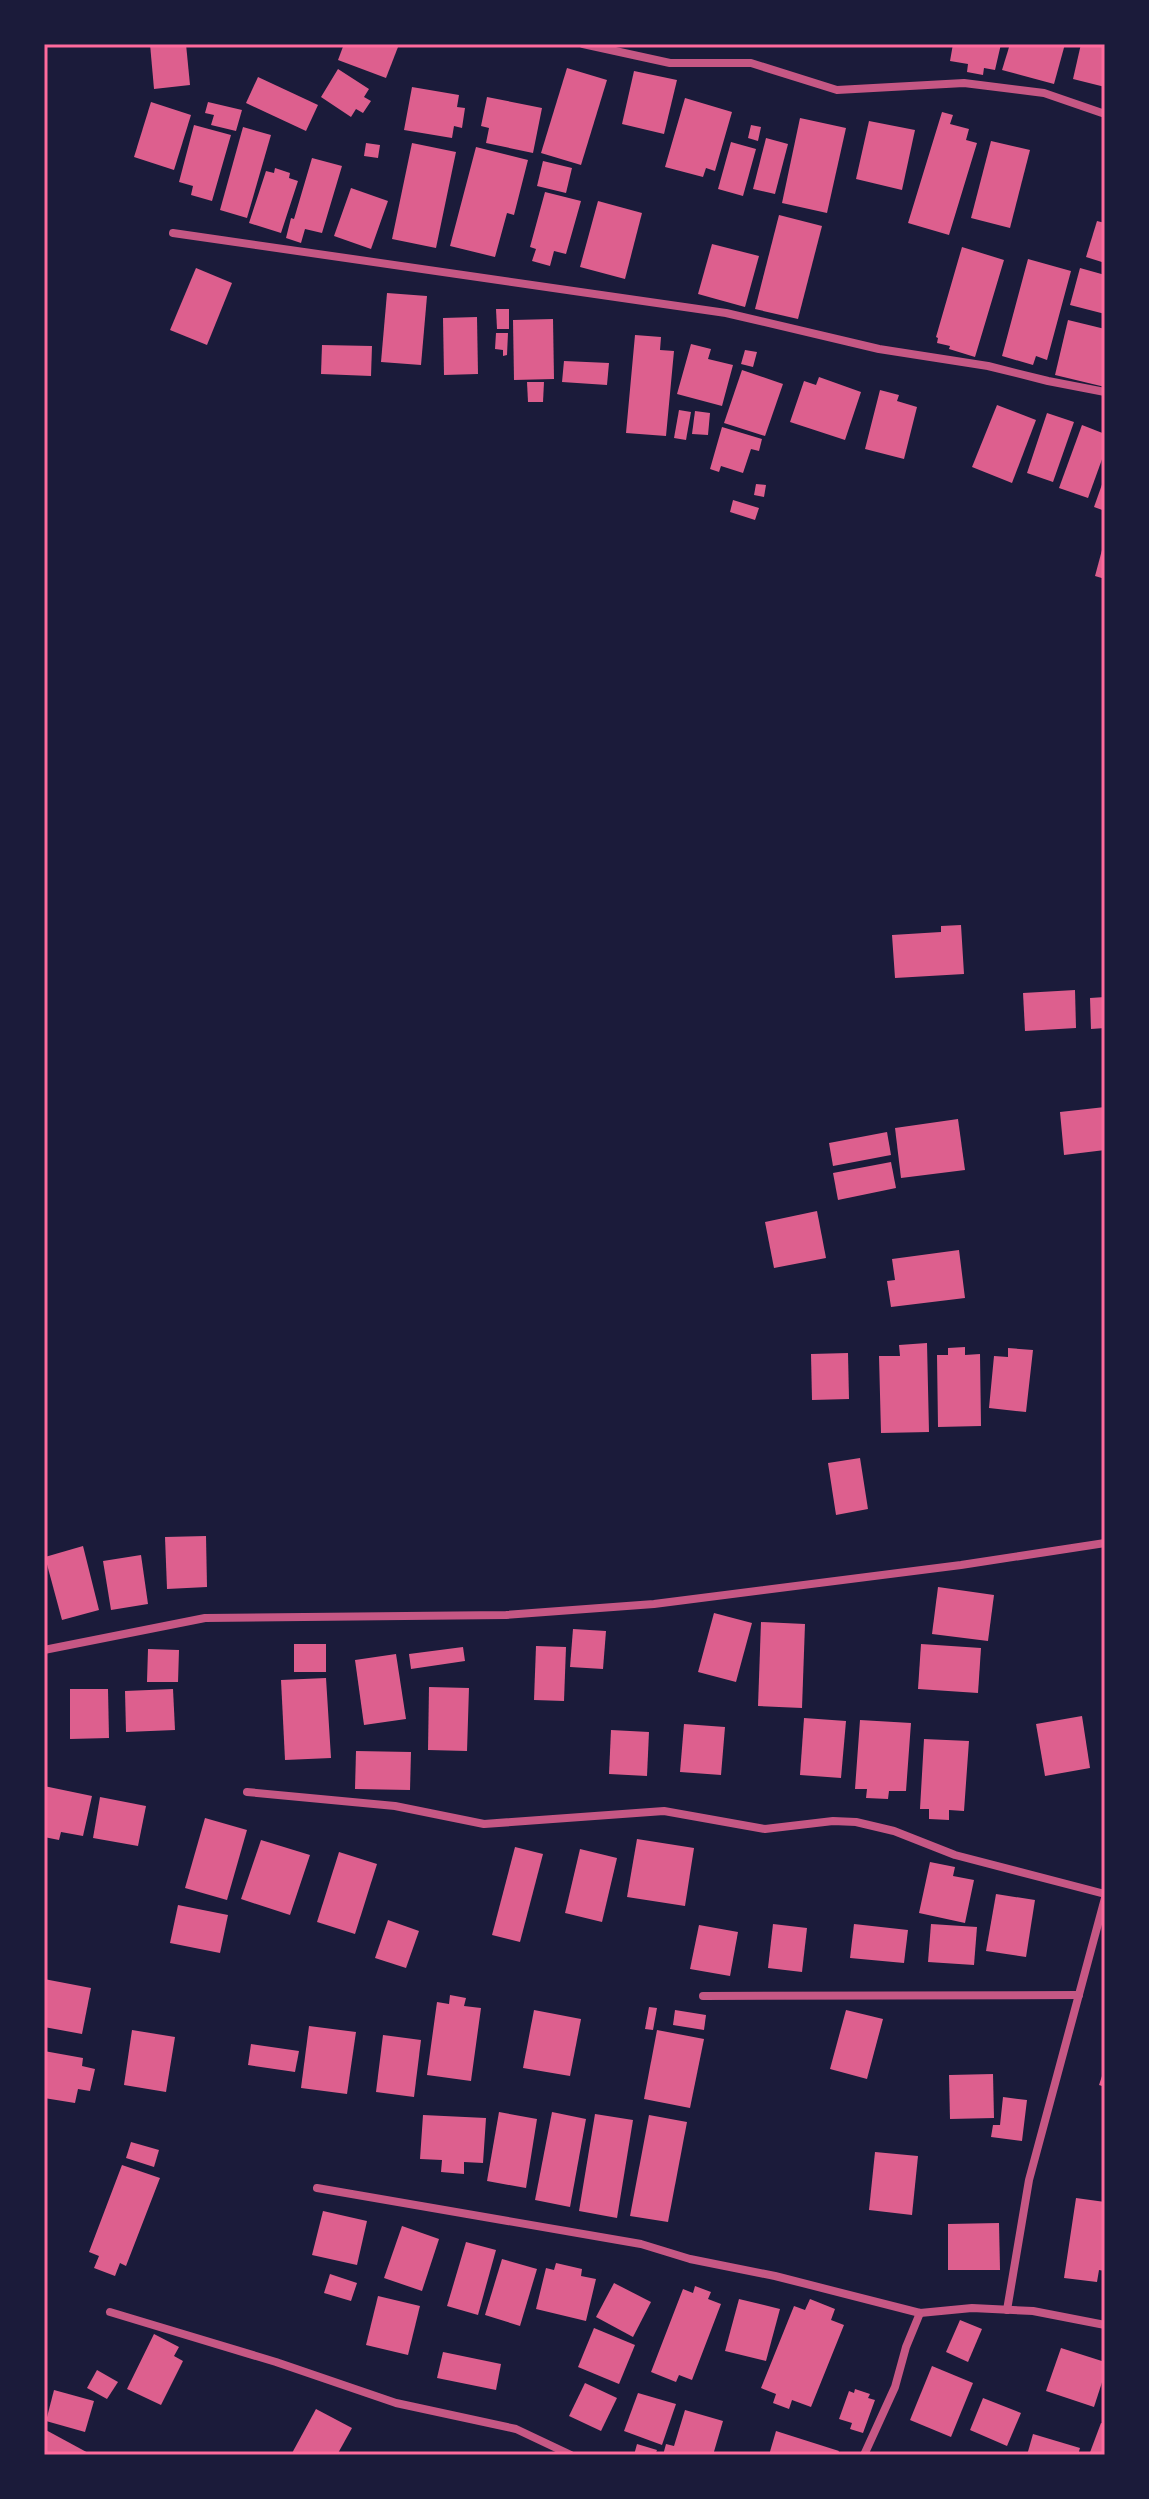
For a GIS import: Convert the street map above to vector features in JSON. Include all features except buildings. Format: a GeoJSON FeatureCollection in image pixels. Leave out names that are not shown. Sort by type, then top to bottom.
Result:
{"type":"FeatureCollection","features":[{"type":"Feature","properties":{"kind":"street"},"geometry":{"type":"LineString","coordinates":[[583,44],[670,63],[751,63],[837,90],[964,83],[1044,93],[1105,114]]}},
{"type":"Feature","properties":{"kind":"street"},"geometry":{"type":"LineString","coordinates":[[173,233],[726,313],[879,349],[988,366],[1105,392]]}},
{"type":"Feature","properties":{"kind":"street"},"geometry":{"type":"LineString","coordinates":[[44,1650],[205,1618],[506,1615],[654,1604],[961,1565],[1105,1543]]}},
{"type":"Feature","properties":{"kind":"street"},"geometry":{"type":"LineString","coordinates":[[247,1792],[395,1806],[484,1824],[664,1811],[765,1829],[833,1821],[856,1822],[894,1831],[955,1855],[1105,1896],[1029,2180],[1007,2310]]}},
{"type":"Feature","properties":{"kind":"street"},"geometry":{"type":"LineString","coordinates":[[703,1996],[1079,1995]]}},
{"type":"Feature","properties":{"kind":"street"},"geometry":{"type":"LineString","coordinates":[[317,2188],[641,2244],[690,2259],[775,2276],[920,2313],[972,2308],[1033,2311],[1105,2325]]}},
{"type":"Feature","properties":{"kind":"street"},"geometry":{"type":"LineString","coordinates":[[110,2312],[276,2362],[396,2403],[516,2429],[571,2455]]}},
{"type":"Feature","properties":{"kind":"street"},"geometry":{"type":"LineString","coordinates":[[864,2455],[895,2387],[920,2313]]}}]}
